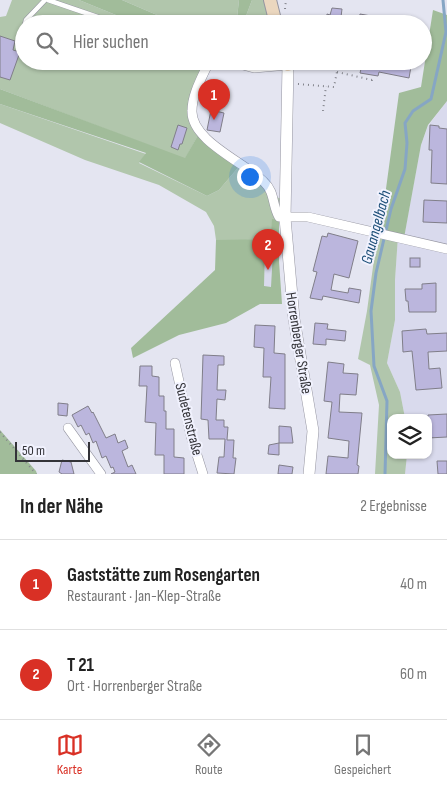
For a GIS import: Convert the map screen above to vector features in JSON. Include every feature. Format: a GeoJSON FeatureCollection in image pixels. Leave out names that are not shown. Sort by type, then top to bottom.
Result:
{"type":"FeatureCollection","features":[{"type":"Feature","properties":{"kind":"main road"},"geometry":{"type":"LineString","coordinates":[[270,0],[274,15]]}},
{"type":"Feature","properties":{"kind":"street"},"geometry":{"type":"LineString","coordinates":[[205,70],[194,95],[193,121],[204,137],[265,182],[274,196],[276,212],[279,217],[308,217],[447,249]]}},
{"type":"Feature","properties":{"kind":"street","name":"Horrenberger Straße"},"geometry":{"type":"LineString","coordinates":[[287,70],[285,218],[294,319],[314,431],[310,474]]}},
{"type":"Feature","properties":{"kind":"street","name":"Sudetenstraße"},"geometry":{"type":"LineString","coordinates":[[175,363],[191,436],[204,474]]}},
{"type":"Feature","properties":{"kind":"street"},"geometry":{"type":"LineString","coordinates":[[68,428],[102,474]]}},
{"type":"Feature","properties":{"kind":"lane"},"geometry":{"type":"LineString","coordinates":[[31,15],[47,0],[91,15]]}},
{"type":"Feature","properties":{"kind":"path"},"geometry":{"type":"LineString","coordinates":[[288,83],[334,87],[337,72],[372,80],[372,76]]}},
{"type":"Feature","properties":{"kind":"path"},"geometry":{"type":"LineString","coordinates":[[323,111],[326,86]]}},
{"type":"Feature","properties":{"kind":"path"},"geometry":{"type":"LineString","coordinates":[[0,432],[36,474]]}},
{"type":"Feature","properties":{"kind":"shaded area"},"geometry":{"type":"Polygon","coordinates":[[[447,101],[447,474],[405,474],[407,459],[432,459],[432,414],[404,414],[400,392],[387,363],[395,320],[398,236],[404,237],[421,145],[428,126],[447,101]]]}},
{"type":"Feature","properties":{"kind":"shaded area"},"geometry":{"type":"Polygon","coordinates":[[[265,252],[273,252],[272,287],[264,287],[265,252]]]}},
{"type":"Feature","properties":{"kind":"green space"},"geometry":{"type":"Polygon","coordinates":[[[12,0],[79,0],[116,15],[15,15],[15,70],[203,70],[191,113],[201,130],[185,159],[0,89],[0,17],[6,16],[12,0]]]}},
{"type":"Feature","properties":{"kind":"green space"},"geometry":{"type":"Polygon","coordinates":[[[79,0],[122,0],[157,15],[116,15],[79,0]]]}},
{"type":"Feature","properties":{"kind":"green space"},"geometry":{"type":"Polygon","coordinates":[[[122,0],[239,0],[237,15],[157,15],[122,0]]]}},
{"type":"Feature","properties":{"kind":"green space"},"geometry":{"type":"Polygon","coordinates":[[[239,0],[252,0],[246,15],[237,15],[239,0]]]}},
{"type":"Feature","properties":{"kind":"green space"},"geometry":{"type":"Polygon","coordinates":[[[252,0],[264,0],[268,15],[246,15],[252,0]]]}},
{"type":"Feature","properties":{"kind":"green space"},"geometry":{"type":"Polygon","coordinates":[[[433,10],[447,15],[447,101],[428,125],[421,145],[404,238],[373,229],[374,217],[382,218],[399,93],[421,87],[424,70],[432,70],[433,10]]]}},
{"type":"Feature","properties":{"kind":"green space"},"geometry":{"type":"Polygon","coordinates":[[[0,89],[185,158],[201,130],[242,163],[219,190],[207,196],[139,162],[146,153],[0,104],[0,89]]]}},
{"type":"Feature","properties":{"kind":"green space"},"geometry":{"type":"Polygon","coordinates":[[[0,104],[146,154],[139,163],[207,196],[219,190],[242,163],[275,196],[281,199],[276,228],[270,235],[259,239],[216,240],[214,226],[206,212],[159,185],[85,160],[0,123],[0,104]]]}},
{"type":"Feature","properties":{"kind":"green space"},"geometry":{"type":"Polygon","coordinates":[[[272,219],[279,220],[282,304],[260,304],[226,323],[179,335],[133,358],[131,348],[215,270],[216,240],[263,239],[271,235],[272,219]],[[265,252],[264,286],[271,287],[273,252],[265,252]]]}},
{"type":"Feature","properties":{"kind":"green space"},"geometry":{"type":"Polygon","coordinates":[[[378,230],[398,236],[395,320],[387,363],[400,392],[404,414],[387,414],[387,459],[407,459],[405,474],[375,474],[379,405],[370,365],[358,359],[367,311],[378,230]]]}},
{"type":"Feature","properties":{"kind":"green space"},"geometry":{"type":"Polygon","coordinates":[[[0,430],[36,471],[37,474],[0,474],[0,430]]]}},
{"type":"Feature","properties":{"kind":"building"},"geometry":{"type":"Polygon","coordinates":[[[332,8],[342,9],[341,15],[330,15],[332,8]]]}},
{"type":"Feature","properties":{"kind":"building"},"geometry":{"type":"Polygon","coordinates":[[[0,36],[15,41],[13,50],[15,51],[15,66],[10,80],[0,77],[0,36]]]}},
{"type":"Feature","properties":{"kind":"building"},"geometry":{"type":"Polygon","coordinates":[[[361,70],[410,70],[409,78],[379,72],[378,76],[360,73],[361,70]]]}},
{"type":"Feature","properties":{"kind":"building"},"geometry":{"type":"Polygon","coordinates":[[[211,110],[224,113],[220,132],[207,130],[211,110]]]}},
{"type":"Feature","properties":{"kind":"building"},"geometry":{"type":"Polygon","coordinates":[[[178,125],[187,128],[178,150],[171,147],[178,125]]]}},
{"type":"Feature","properties":{"kind":"building"},"geometry":{"type":"Polygon","coordinates":[[[430,125],[447,129],[447,184],[431,183],[432,150],[429,150],[430,125]]]}},
{"type":"Feature","properties":{"kind":"building"},"geometry":{"type":"Polygon","coordinates":[[[424,200],[447,201],[447,223],[423,222],[424,200]]]}},
{"type":"Feature","properties":{"kind":"building"},"geometry":{"type":"Polygon","coordinates":[[[328,233],[358,241],[349,278],[334,274],[331,290],[348,293],[349,288],[361,290],[359,303],[323,296],[322,300],[310,298],[317,272],[313,271],[322,236],[327,237],[328,233]]]}},
{"type":"Feature","properties":{"kind":"building"},"geometry":{"type":"Polygon","coordinates":[[[410,258],[420,258],[420,267],[410,267],[410,258]]]}},
{"type":"Feature","properties":{"kind":"building"},"geometry":{"type":"Polygon","coordinates":[[[436,283],[436,312],[409,312],[405,289],[422,289],[422,284],[436,283]]]}},
{"type":"Feature","properties":{"kind":"building"},"geometry":{"type":"Polygon","coordinates":[[[315,323],[328,324],[327,329],[346,331],[345,341],[326,339],[326,345],[313,344],[315,323]]]}},
{"type":"Feature","properties":{"kind":"building"},"geometry":{"type":"Polygon","coordinates":[[[255,325],[275,326],[274,353],[285,354],[285,409],[269,408],[271,377],[263,377],[264,348],[254,347],[255,325]]]}},
{"type":"Feature","properties":{"kind":"building"},"geometry":{"type":"Polygon","coordinates":[[[426,329],[427,334],[447,333],[447,351],[428,352],[429,369],[440,368],[442,388],[416,390],[412,351],[403,352],[402,331],[426,329]]]}},
{"type":"Feature","properties":{"kind":"building"},"geometry":{"type":"Polygon","coordinates":[[[203,355],[224,356],[224,365],[218,365],[217,390],[226,390],[225,400],[217,399],[216,420],[224,420],[224,427],[228,427],[227,440],[234,440],[233,458],[236,458],[234,474],[217,473],[219,457],[224,457],[225,439],[209,439],[208,420],[201,419],[203,355]]]}},
{"type":"Feature","properties":{"kind":"building"},"geometry":{"type":"Polygon","coordinates":[[[328,362],[344,364],[343,373],[358,374],[356,395],[340,394],[339,412],[362,413],[357,465],[359,466],[358,474],[326,474],[328,456],[348,458],[349,441],[328,438],[332,402],[324,401],[328,362]]]}},
{"type":"Feature","properties":{"kind":"building"},"geometry":{"type":"Polygon","coordinates":[[[140,366],[152,366],[152,376],[159,377],[159,396],[164,396],[166,429],[174,429],[174,457],[184,458],[184,474],[164,474],[164,455],[155,455],[156,423],[145,422],[147,386],[139,386],[140,366]]]}},
{"type":"Feature","properties":{"kind":"building"},"geometry":{"type":"Polygon","coordinates":[[[58,403],[68,404],[67,416],[58,415],[58,403]]]}},
{"type":"Feature","properties":{"kind":"building"},"geometry":{"type":"Polygon","coordinates":[[[88,406],[106,438],[115,434],[118,443],[125,440],[128,448],[122,451],[128,467],[132,465],[136,474],[111,474],[115,472],[113,467],[111,468],[106,456],[102,458],[96,441],[93,443],[89,433],[86,435],[81,425],[78,427],[72,415],[88,406]]]}},
{"type":"Feature","properties":{"kind":"building"},"geometry":{"type":"Polygon","coordinates":[[[447,414],[447,437],[432,438],[432,415],[447,414]]]}},
{"type":"Feature","properties":{"kind":"building"},"geometry":{"type":"Polygon","coordinates":[[[279,426],[291,427],[293,443],[279,443],[279,426]]]}},
{"type":"Feature","properties":{"kind":"building"},"geometry":{"type":"Polygon","coordinates":[[[279,443],[279,455],[268,454],[269,445],[279,443]]]}},
{"type":"Feature","properties":{"kind":"building"},"geometry":{"type":"Polygon","coordinates":[[[62,460],[71,462],[74,474],[62,474],[59,472],[62,460]]]}},
{"type":"Feature","properties":{"kind":"building"},"geometry":{"type":"Polygon","coordinates":[[[437,461],[447,461],[447,474],[438,474],[437,461]]]}},
{"type":"Feature","properties":{"kind":"building"},"geometry":{"type":"Polygon","coordinates":[[[279,465],[293,467],[292,474],[278,474],[279,465]]]}},
{"type":"Feature","properties":{"kind":"waterway","name":"Gauangelbach"},"geometry":{"type":"LineString","coordinates":[[385,474],[387,401],[374,366],[371,311],[376,273],[391,209],[405,169],[407,143],[405,123],[413,111],[431,99],[446,32],[443,0]]}},
{"type":"Feature","properties":{"kind":"place","name":"Gaststätte zum Rosengarten"},"geometry":{"type":"Point","coordinates":[214,120]}},
{"type":"Feature","properties":{"kind":"place","name":"T 21"},"geometry":{"type":"Point","coordinates":[268,270]}}]}
